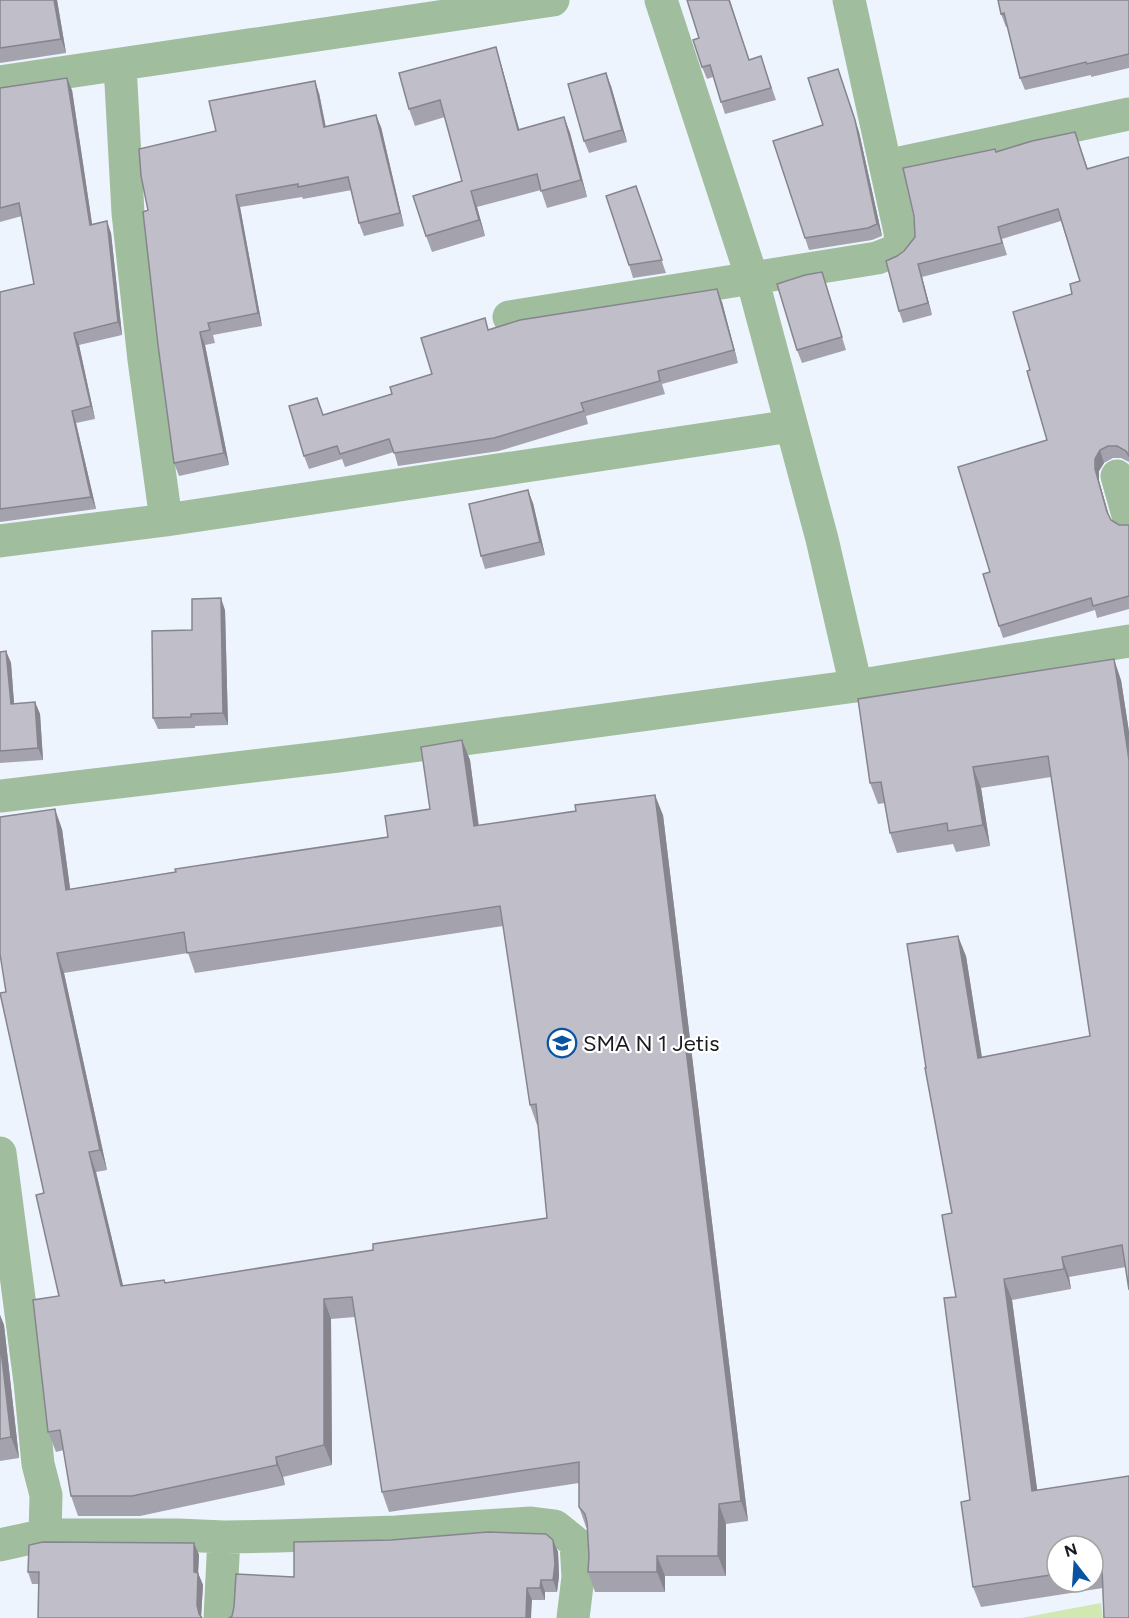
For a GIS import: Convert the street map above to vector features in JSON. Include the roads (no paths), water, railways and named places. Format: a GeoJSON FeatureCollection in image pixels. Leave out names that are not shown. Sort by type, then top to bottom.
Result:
{"type":"FeatureCollection","features":[{"type":"Feature","properties":{"kind":"street"},"geometry":{"type":"LineString","coordinates":[[0,82],[553,0]]}},
{"type":"Feature","properties":{"kind":"street"},"geometry":{"type":"LineString","coordinates":[[661,0],[752,278],[822,539],[856,686]]}},
{"type":"Feature","properties":{"kind":"street"},"geometry":{"type":"LineString","coordinates":[[509,317],[877,258],[895,251],[901,244],[900,232],[849,0]]}},
{"type":"Feature","properties":{"kind":"street"},"geometry":{"type":"LineString","coordinates":[[120,65],[128,213],[144,360],[166,520]]}},
{"type":"Feature","properties":{"kind":"street"},"geometry":{"type":"LineString","coordinates":[[886,166],[1129,114]]}},
{"type":"Feature","properties":{"kind":"street"},"geometry":{"type":"LineString","coordinates":[[0,541],[166,520],[791,426]]}},
{"type":"Feature","properties":{"kind":"street"},"geometry":{"type":"LineString","coordinates":[[1117,476],[1129,519]]}},
{"type":"Feature","properties":{"kind":"street"},"geometry":{"type":"LineString","coordinates":[[0,796],[339,756],[856,686],[1129,641]]}},
{"type":"Feature","properties":{"kind":"street"},"geometry":{"type":"LineString","coordinates":[[0,1153],[30,1382],[38,1464],[46,1495],[45,1535]]}},
{"type":"Feature","properties":{"kind":"street"},"geometry":{"type":"LineString","coordinates":[[0,1545],[45,1535],[224,1537],[396,1532],[531,1523],[555,1526],[576,1543],[578,1577],[573,1618]]}},
{"type":"Feature","properties":{"kind":"street"},"geometry":{"type":"LineString","coordinates":[[220,1618],[224,1537]]}},
{"type":"Feature","properties":{"kind":"place","name":"SMA N 1 Jetis"},"geometry":{"type":"Point","coordinates":[562,1043]}}]}
